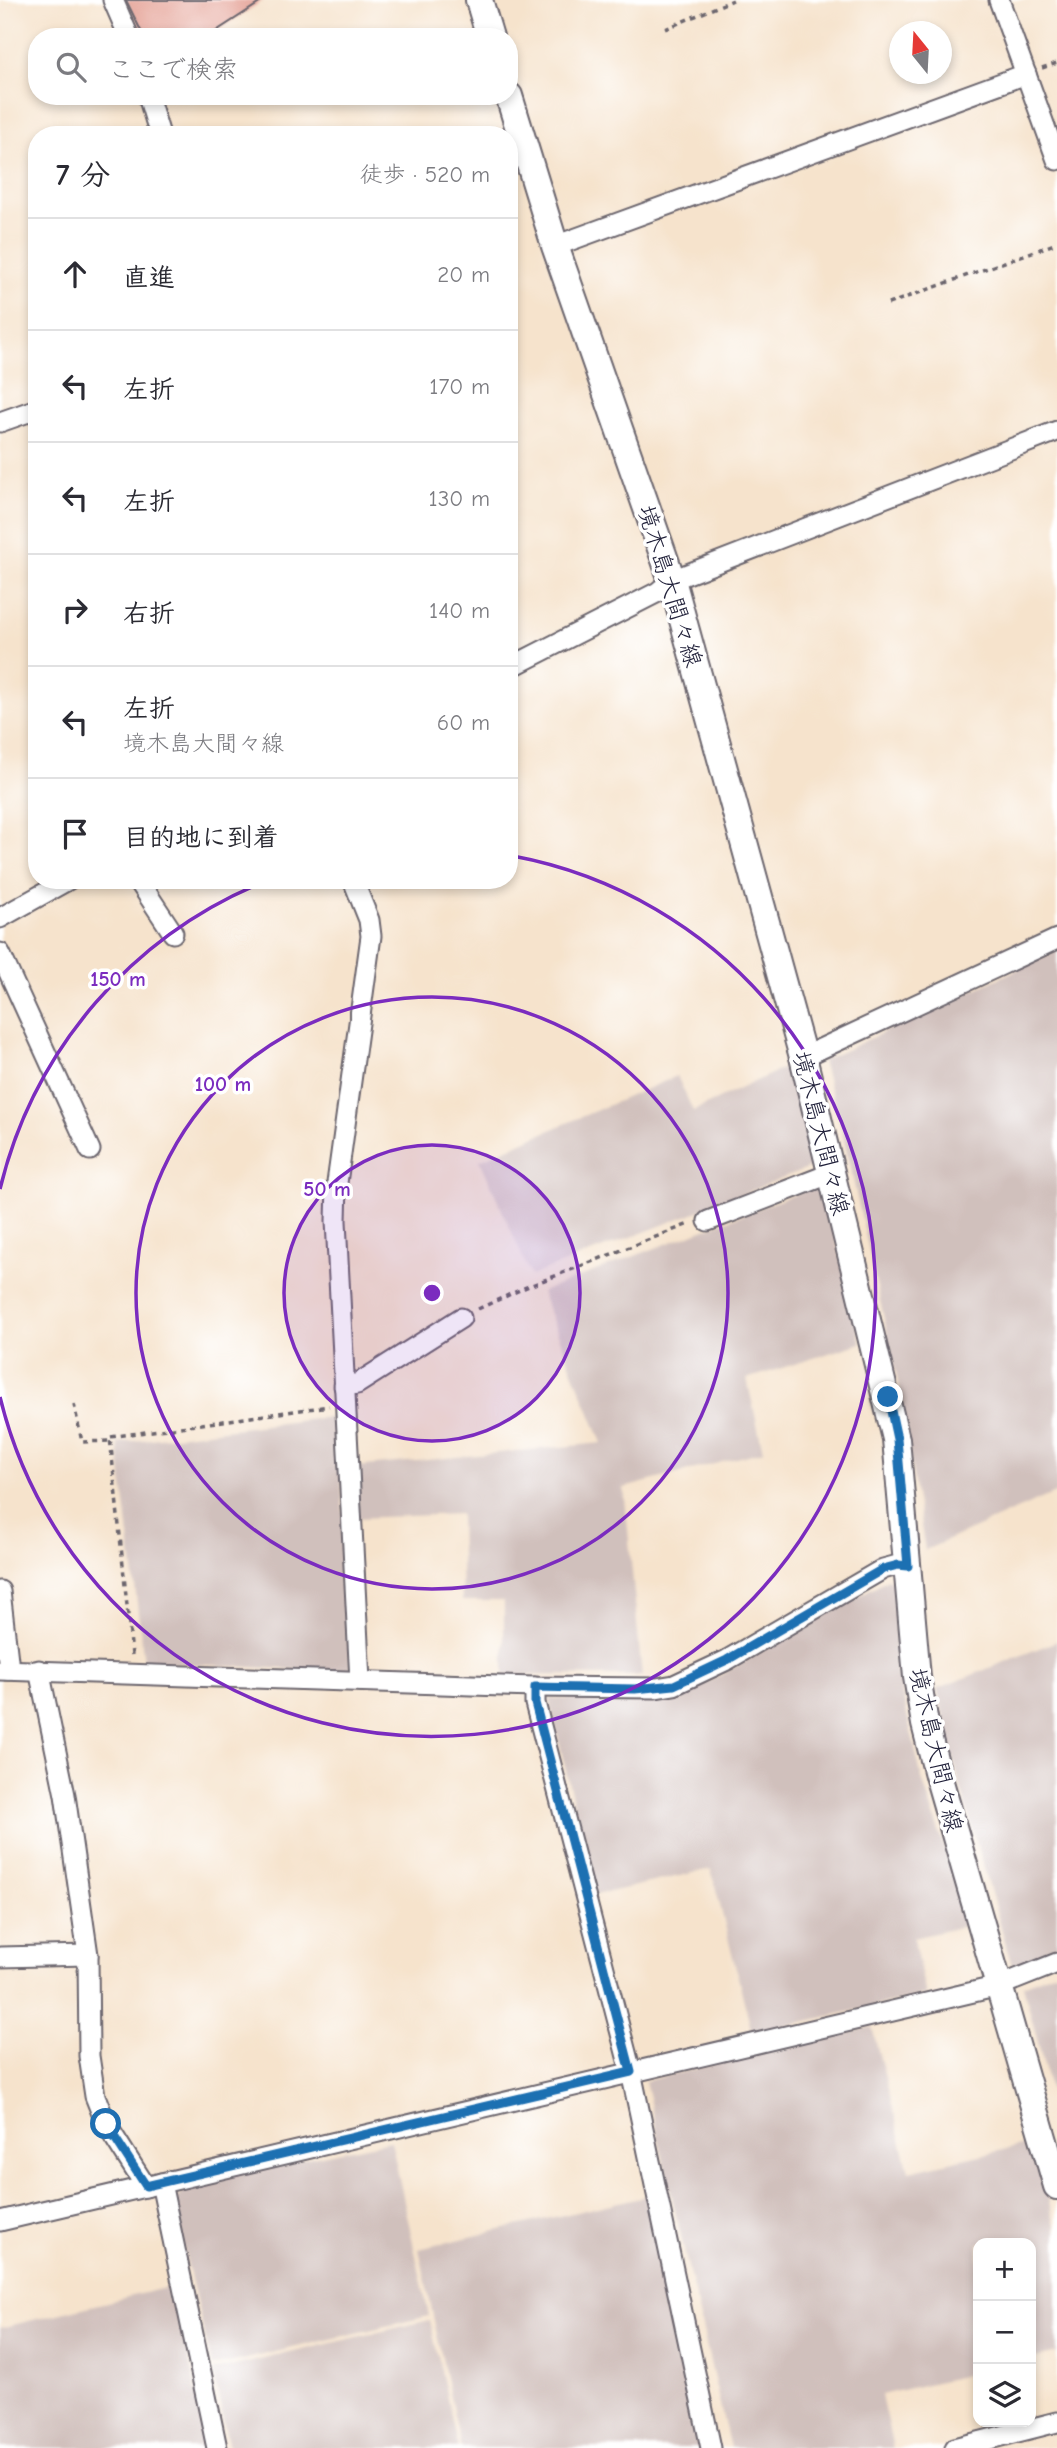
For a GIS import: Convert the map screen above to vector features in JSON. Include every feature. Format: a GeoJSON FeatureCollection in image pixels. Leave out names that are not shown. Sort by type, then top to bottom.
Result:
{"type":"FeatureCollection","features":[{"type":"Feature","properties":{"kind":"main road"},"geometry":{"type":"LineString","coordinates":[[479,0],[487,28]]}},
{"type":"Feature","properties":{"kind":"main road","name":"境木島大間々線"},"geometry":{"type":"LineString","coordinates":[[512,105],[555,246],[672,580],[803,1057],[897,1439],[917,1677],[925,1724],[1057,2186]]}},
{"type":"Feature","properties":{"kind":"street"},"geometry":{"type":"LineString","coordinates":[[113,0],[125,28]]}},
{"type":"Feature","properties":{"kind":"street"},"geometry":{"type":"LineString","coordinates":[[999,0],[1057,160]]}},
{"type":"Feature","properties":{"kind":"street"},"geometry":{"type":"LineString","coordinates":[[555,246],[1026,74]]}},
{"type":"Feature","properties":{"kind":"street"},"geometry":{"type":"LineString","coordinates":[[151,105],[157,126]]}},
{"type":"Feature","properties":{"kind":"street"},"geometry":{"type":"LineString","coordinates":[[0,422],[28,412]]}},
{"type":"Feature","properties":{"kind":"street"},"geometry":{"type":"LineString","coordinates":[[518,663],[658,592],[672,580],[1057,431]]}},
{"type":"Feature","properties":{"kind":"street"},"geometry":{"type":"LineString","coordinates":[[0,918],[52,889]]}},
{"type":"Feature","properties":{"kind":"street"},"geometry":{"type":"LineString","coordinates":[[144,889],[173,933]]}},
{"type":"Feature","properties":{"kind":"street"},"geometry":{"type":"LineString","coordinates":[[357,889],[369,920],[370,936],[337,1183],[336,1221],[360,1681]]}},
{"type":"Feature","properties":{"kind":"street"},"geometry":{"type":"LineString","coordinates":[[803,1057],[1057,939]]}},
{"type":"Feature","properties":{"kind":"street"},"geometry":{"type":"LineString","coordinates":[[0,953],[90,1150]]}},
{"type":"Feature","properties":{"kind":"street"},"geometry":{"type":"LineString","coordinates":[[708,1221],[832,1173]]}},
{"type":"Feature","properties":{"kind":"street"},"geometry":{"type":"LineString","coordinates":[[344,1395],[461,1318]]}},
{"type":"Feature","properties":{"kind":"street"},"geometry":{"type":"LineString","coordinates":[[0,1591],[8,1660],[4,1670],[635,1689],[674,1685],[727,1660],[883,1569],[898,1565],[908,1566]]}},
{"type":"Feature","properties":{"kind":"street"},"geometry":{"type":"LineString","coordinates":[[38,1670],[65,1795],[88,1955],[89,2056],[95,2096],[106,2124],[153,2185],[217,2448]]}},
{"type":"Feature","properties":{"kind":"street"},"geometry":{"type":"LineString","coordinates":[[535,1687],[535,1703],[631,2072],[711,2448]]}},
{"type":"Feature","properties":{"kind":"street"},"geometry":{"type":"LineString","coordinates":[[0,1957],[88,1955]]}},
{"type":"Feature","properties":{"kind":"street"},"geometry":{"type":"LineString","coordinates":[[0,2221],[999,1986],[1057,1963]]}},
{"type":"Feature","properties":{"kind":"street"},"geometry":{"type":"LineString","coordinates":[[955,2448],[1057,2422]]}},
{"type":"Feature","properties":{"kind":"path"},"geometry":{"type":"LineString","coordinates":[[666,29],[733,0]]}},
{"type":"Feature","properties":{"kind":"path"},"geometry":{"type":"LineString","coordinates":[[888,304],[1057,243]]}},
{"type":"Feature","properties":{"kind":"path"},"geometry":{"type":"LineString","coordinates":[[461,1318],[524,1287],[696,1221],[708,1221]]}},
{"type":"Feature","properties":{"kind":"path"},"geometry":{"type":"LineString","coordinates":[[134,1673],[110,1437],[344,1395]]}},
{"type":"Feature","properties":{"kind":"path"},"geometry":{"type":"LineString","coordinates":[[74,1404],[82,1442],[110,1441]]}},
{"type":"Feature","properties":{"kind":"shaded area"},"geometry":{"type":"Polygon","coordinates":[[[1057,951],[1057,1492],[925,1550],[897,1377],[842,1130],[822,1061],[1057,951]]]}},
{"type":"Feature","properties":{"kind":"shaded area"},"geometry":{"type":"Polygon","coordinates":[[[790,1065],[817,1165],[531,1276],[480,1160],[677,1076],[693,1111],[790,1065]]]}},
{"type":"Feature","properties":{"kind":"shaded area"},"geometry":{"type":"Polygon","coordinates":[[[822,1184],[861,1343],[747,1379],[763,1451],[624,1488],[642,1676],[504,1675],[504,1601],[462,1601],[460,1514],[356,1518],[355,1467],[602,1443],[541,1292],[822,1184]]]}},
{"type":"Feature","properties":{"kind":"shaded area"},"geometry":{"type":"Polygon","coordinates":[[[338,1416],[351,1672],[144,1662],[118,1443],[338,1416]]]}},
{"type":"Feature","properties":{"kind":"shaded area"},"geometry":{"type":"Polygon","coordinates":[[[888,1579],[895,1583],[896,1667],[922,1779],[969,1925],[913,1938],[926,1995],[752,2033],[711,1869],[595,1895],[549,1699],[665,1698],[709,1682],[888,1579]]]}},
{"type":"Feature","properties":{"kind":"shaded area"},"geometry":{"type":"Polygon","coordinates":[[[1057,1641],[1057,1949],[1012,1966],[957,1774],[937,1689],[1057,1641]]]}},
{"type":"Feature","properties":{"kind":"shaded area"},"geometry":{"type":"Polygon","coordinates":[[[1057,1971],[1057,2116],[1023,1985],[1057,1971]]]}},
{"type":"Feature","properties":{"kind":"shaded area"},"geometry":{"type":"Polygon","coordinates":[[[872,2027],[909,2171],[1034,2143],[1057,2233],[1057,2353],[1036,2358],[1036,2238],[973,2238],[973,2373],[881,2395],[893,2448],[730,2448],[645,2081],[872,2027]]]}},
{"type":"Feature","properties":{"kind":"shaded area"},"geometry":{"type":"Polygon","coordinates":[[[391,2141],[429,2316],[212,2367],[173,2203],[193,2181],[391,2141]]]}},
{"type":"Feature","properties":{"kind":"shaded area"},"geometry":{"type":"Polygon","coordinates":[[[649,2195],[704,2448],[461,2448],[419,2249],[649,2195]]]}},
{"type":"Feature","properties":{"kind":"shaded area"},"geometry":{"type":"Polygon","coordinates":[[[173,2286],[208,2448],[0,2448],[0,2328],[173,2286]]]}},
{"type":"Feature","properties":{"kind":"shaded area"},"geometry":{"type":"Polygon","coordinates":[[[430,2320],[458,2448],[229,2448],[213,2371],[430,2320]]]}},
{"type":"Feature","properties":{"kind":"building"},"geometry":{"type":"Polygon","coordinates":[[[126,0],[264,0],[221,28],[140,28],[126,0]]]}},
{"type":"Feature","properties":{"kind":"route"},"geometry":{"type":"LineString","coordinates":[[106,2124],[146,2186],[631,2072],[535,1703],[535,1687],[635,1689],[674,1685],[727,1660],[883,1569],[898,1565],[908,1566],[897,1439],[888,1397]]}}]}
